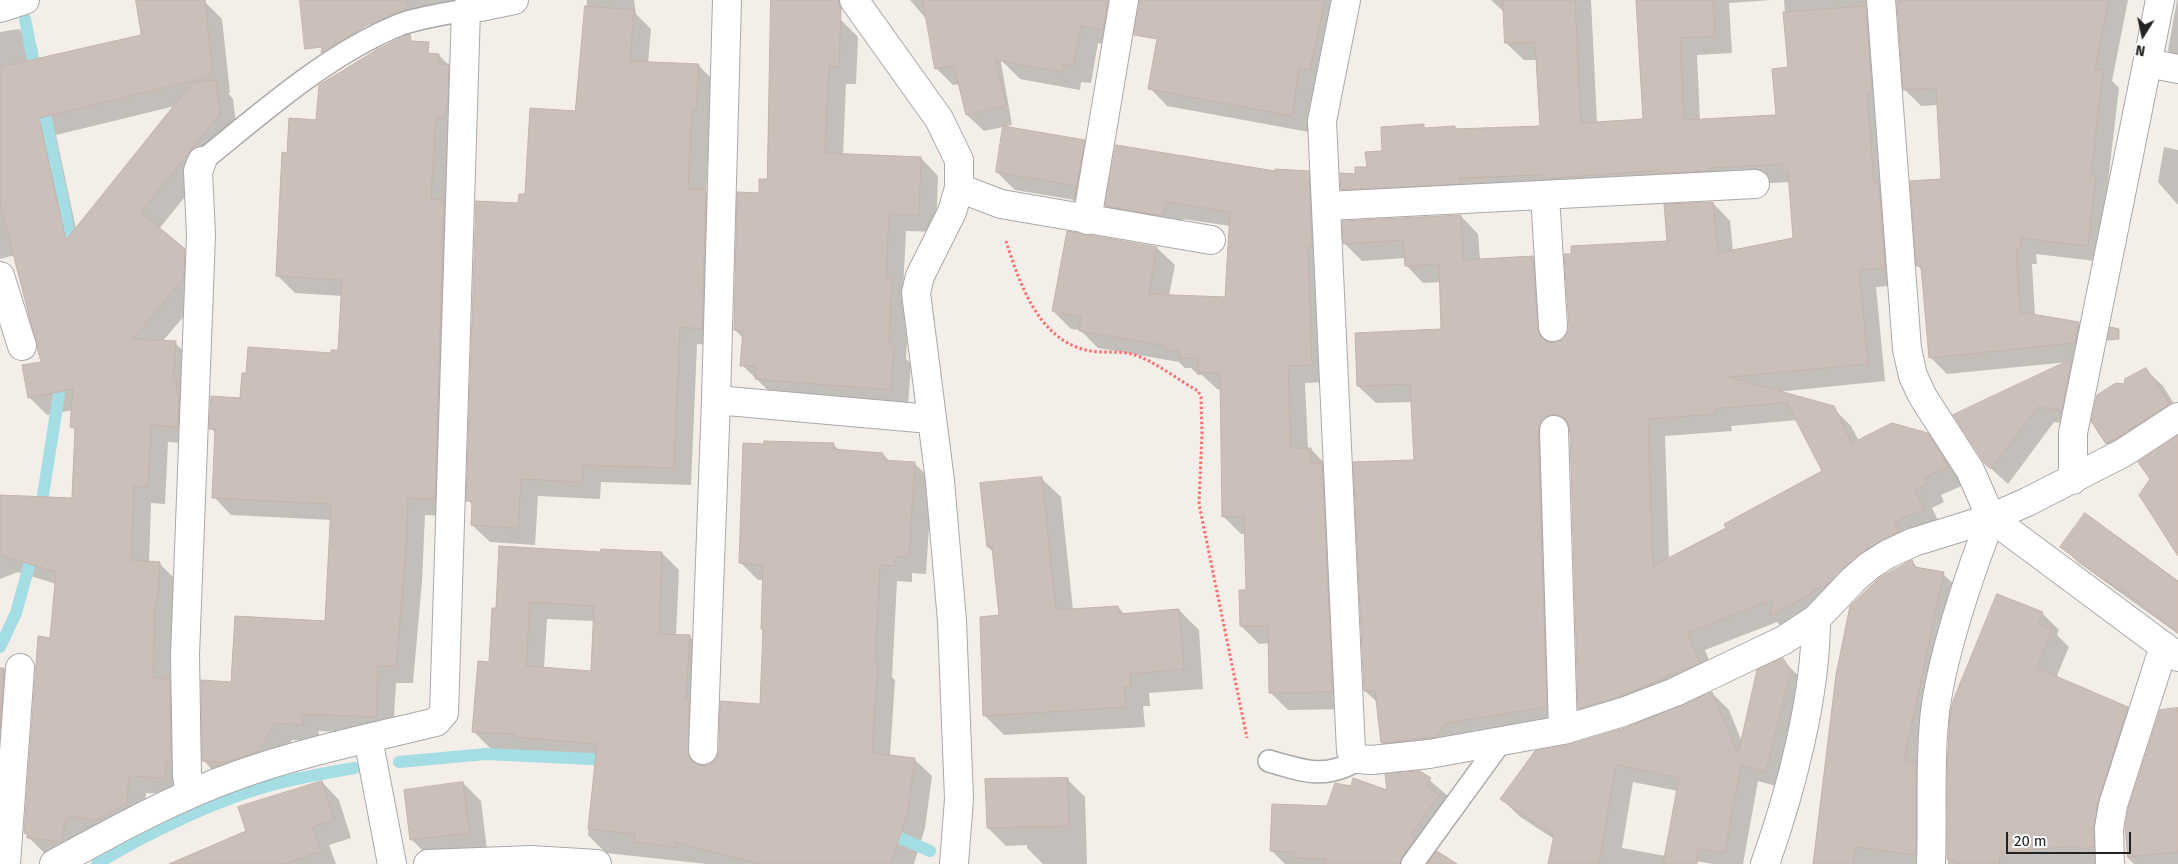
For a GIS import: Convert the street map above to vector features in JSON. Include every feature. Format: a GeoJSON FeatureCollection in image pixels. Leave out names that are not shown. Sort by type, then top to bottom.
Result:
{"type":"FeatureCollection","features":[{"type":"Feature","properties":{"kind":"street"},"geometry":{"type":"LineString","coordinates":[[0,8],[25,0]]}},
{"type":"Feature","properties":{"kind":"street"},"geometry":{"type":"LineString","coordinates":[[54,864],[128,823],[190,794],[240,774],[368,738],[436,722],[444,713],[466,10],[514,0]]}},
{"type":"Feature","properties":{"kind":"street"},"geometry":{"type":"LineString","coordinates":[[703,750],[716,400],[727,0]]}},
{"type":"Feature","properties":{"kind":"street"},"geometry":{"type":"LineString","coordinates":[[854,0],[939,119],[959,160],[959,188],[952,212],[920,276],[916,293],[947,547],[957,711],[959,799],[954,864]]}},
{"type":"Feature","properties":{"kind":"street"},"geometry":{"type":"LineString","coordinates":[[1087,220],[1124,0]]}},
{"type":"Feature","properties":{"kind":"street"},"geometry":{"type":"LineString","coordinates":[[1346,0],[1322,120],[1351,751],[1358,759],[1372,760],[1429,754],[1563,730],[1623,712],[1675,692],[1784,640],[1816,619],[1869,566],[1888,554],[1914,542],[1991,518],[2073,480],[2123,453],[2178,417]]}},
{"type":"Feature","properties":{"kind":"street"},"geometry":{"type":"LineString","coordinates":[[1881,0],[1907,349],[1913,376],[1923,397],[1970,470],[1991,518],[2171,651],[2113,805],[2108,828],[2110,864]]}},
{"type":"Feature","properties":{"kind":"street"},"geometry":{"type":"LineString","coordinates":[[2073,480],[2073,433],[2160,0]]}},
{"type":"Feature","properties":{"kind":"street"},"geometry":{"type":"LineString","coordinates":[[2148,64],[2178,69]]}},
{"type":"Feature","properties":{"kind":"street"},"geometry":{"type":"LineString","coordinates":[[190,794],[185,654],[201,235],[198,170],[202,162]]}},
{"type":"Feature","properties":{"kind":"street"},"geometry":{"type":"LineString","coordinates":[[1327,206],[1755,184]]}},
{"type":"Feature","properties":{"kind":"street"},"geometry":{"type":"LineString","coordinates":[[959,188],[1001,204],[1211,240]]}},
{"type":"Feature","properties":{"kind":"street"},"geometry":{"type":"LineString","coordinates":[[1545,195],[1553,327]]}},
{"type":"Feature","properties":{"kind":"street"},"geometry":{"type":"LineString","coordinates":[[0,276],[22,346]]}},
{"type":"Feature","properties":{"kind":"street"},"geometry":{"type":"LineString","coordinates":[[716,400],[930,419]]}},
{"type":"Feature","properties":{"kind":"street"},"geometry":{"type":"LineString","coordinates":[[1554,430],[1563,730]]}},
{"type":"Feature","properties":{"kind":"street"},"geometry":{"type":"LineString","coordinates":[[1931,864],[1932,738],[1936,709],[1958,615],[1991,518]]}},
{"type":"Feature","properties":{"kind":"street"},"geometry":{"type":"LineString","coordinates":[[1765,864],[1782,818],[1803,724],[1813,672],[1816,619]]}},
{"type":"Feature","properties":{"kind":"street"},"geometry":{"type":"LineString","coordinates":[[6,864],[20,668]]}},
{"type":"Feature","properties":{"kind":"street"},"geometry":{"type":"LineString","coordinates":[[368,738],[392,864]]}},
{"type":"Feature","properties":{"kind":"street"},"geometry":{"type":"LineString","coordinates":[[428,864],[531,860],[597,864]]}},
{"type":"Feature","properties":{"kind":"lane"},"geometry":{"type":"LineString","coordinates":[[202,162],[286,94],[333,61],[375,36],[401,24],[466,10]]}},
{"type":"Feature","properties":{"kind":"lane"},"geometry":{"type":"LineString","coordinates":[[1412,864],[1500,742]]}},
{"type":"Feature","properties":{"kind":"lane"},"geometry":{"type":"LineString","coordinates":[[1269,761],[1289,767],[1324,772],[1344,769],[1358,759]]}},
{"type":"Feature","properties":{"kind":"path"},"geometry":{"type":"LineString","coordinates":[[1001,204],[1006,240],[1017,274],[1042,319],[1054,334],[1068,344],[1085,350],[1133,354],[1151,361],[1170,376],[1198,391],[1201,397],[1202,433],[1199,504],[1202,522],[1248,739],[1252,750],[1259,757],[1269,761]]}},
{"type":"Feature","properties":{"kind":"building"},"geometry":{"type":"Polygon","coordinates":[[[136,0],[205,0],[213,76],[39,118],[66,240],[192,83],[216,80],[220,114],[141,212],[185,249],[184,278],[133,339],[176,341],[173,381],[177,381],[176,393],[179,393],[178,427],[151,425],[148,487],[134,486],[131,560],[160,562],[157,604],[155,604],[153,678],[170,679],[171,761],[166,761],[165,778],[129,776],[127,803],[98,820],[66,816],[62,842],[27,838],[27,834],[24,833],[38,636],[50,638],[56,572],[0,555],[0,495],[72,498],[75,428],[70,427],[73,389],[28,398],[22,365],[41,362],[0,203],[0,67],[141,35],[136,0]]]}},
{"type":"Feature","properties":{"kind":"building"},"geometry":{"type":"Polygon","coordinates":[[[300,0],[406,0],[407,9],[366,26],[321,53],[322,47],[305,49],[300,0]]]}},
{"type":"Feature","properties":{"kind":"building"},"geometry":{"type":"Polygon","coordinates":[[[771,0],[839,0],[841,9],[839,67],[829,66],[825,153],[921,157],[919,215],[889,214],[886,278],[892,278],[889,344],[894,345],[891,390],[755,379],[756,366],[740,366],[743,331],[734,330],[737,192],[759,193],[759,179],[767,179],[771,0]]]}},
{"type":"Feature","properties":{"kind":"building"},"geometry":{"type":"Polygon","coordinates":[[[923,0],[1108,0],[1103,30],[1081,26],[1074,66],[1063,64],[1062,72],[996,60],[1006,106],[966,115],[954,66],[935,69],[923,0]]]}},
{"type":"Feature","properties":{"kind":"building"},"geometry":{"type":"Polygon","coordinates":[[[1139,0],[1325,0],[1310,70],[1299,68],[1292,116],[1148,89],[1157,39],[1134,35],[1139,0]]]}},
{"type":"Feature","properties":{"kind":"building"},"geometry":{"type":"Polygon","coordinates":[[[1503,0],[1575,0],[1581,123],[1643,119],[1636,0],[1713,0],[1715,36],[1680,38],[1684,120],[1776,115],[1772,69],[1788,67],[1783,12],[1866,6],[1872,92],[1867,92],[1874,183],[1879,183],[1885,268],[1859,270],[1868,364],[1729,377],[1834,406],[1852,443],[1892,423],[1928,433],[1949,466],[1924,478],[1927,485],[1915,490],[1924,509],[1895,522],[1899,531],[1861,553],[1826,586],[1811,591],[1811,594],[1770,616],[1773,599],[1688,633],[1700,663],[1618,697],[1578,709],[1570,430],[1567,421],[1562,417],[1554,414],[1546,417],[1541,422],[1538,430],[1547,707],[1446,723],[1436,737],[1381,743],[1375,691],[1364,691],[1353,462],[1414,460],[1410,384],[1357,386],[1355,333],[1441,329],[1439,264],[1405,266],[1403,240],[1343,244],[1342,221],[1461,215],[1463,260],[1533,256],[1538,328],[1540,336],[1546,341],[1553,343],[1562,340],[1567,334],[1569,327],[1564,254],[1571,254],[1571,246],[1667,241],[1664,204],[1713,202],[1718,253],[1793,238],[1788,172],[1783,172],[1783,164],[1710,168],[1710,171],[1661,173],[1661,170],[1541,179],[1541,175],[1460,178],[1460,184],[1341,190],[1340,173],[1355,174],[1355,167],[1367,167],[1365,152],[1382,151],[1381,127],[1424,124],[1424,128],[1455,126],[1455,129],[1540,126],[1535,42],[1505,43],[1503,0]],[[1787,403],[1715,409],[1715,414],[1648,419],[1653,566],[1726,528],[1724,524],[1822,471],[1787,403]]]}},
{"type":"Feature","properties":{"kind":"building"},"geometry":{"type":"Polygon","coordinates":[[[1900,0],[2109,0],[2095,69],[2103,70],[2091,176],[2096,176],[2088,246],[2020,238],[2021,248],[2016,248],[2020,312],[2079,322],[2075,343],[1929,358],[1921,266],[1916,266],[1910,181],[1941,179],[1936,88],[1903,90],[1897,3],[1901,3],[1900,0]]]}},
{"type":"Feature","properties":{"kind":"building"},"geometry":{"type":"Polygon","coordinates":[[[585,6],[634,10],[630,61],[699,64],[696,110],[692,110],[688,189],[706,190],[702,329],[680,327],[674,468],[583,465],[582,482],[521,479],[518,528],[471,525],[472,501],[466,501],[476,201],[518,203],[519,194],[525,194],[530,108],[575,111],[585,6]]]}},
{"type":"Feature","properties":{"kind":"building"},"geometry":{"type":"Polygon","coordinates":[[[410,34],[411,41],[429,42],[428,53],[439,54],[439,64],[449,64],[448,100],[444,118],[436,117],[431,199],[444,200],[435,499],[408,498],[405,563],[396,666],[378,666],[376,717],[301,714],[304,725],[275,723],[259,751],[224,763],[202,761],[201,680],[231,682],[235,616],[325,621],[331,504],[212,498],[215,429],[209,429],[211,396],[240,398],[242,373],[246,373],[248,347],[331,353],[331,350],[338,350],[342,280],[276,276],[282,152],[287,153],[289,118],[316,120],[319,85],[378,49],[410,34]]]}},
{"type":"Feature","properties":{"kind":"building"},"geometry":{"type":"Polygon","coordinates":[[[1003,126],[1085,140],[1074,201],[1076,186],[996,172],[1003,126]]]}},
{"type":"Feature","properties":{"kind":"building"},"geometry":{"type":"Polygon","coordinates":[[[1116,145],[1275,171],[1275,169],[1309,171],[1312,247],[1308,247],[1312,365],[1288,366],[1291,448],[1311,448],[1311,463],[1322,463],[1333,692],[1269,693],[1268,626],[1240,626],[1239,590],[1246,590],[1244,516],[1222,517],[1220,373],[1198,372],[1198,358],[1179,358],[1179,351],[1166,350],[1167,346],[1079,331],[1081,317],[1052,311],[1067,231],[1157,247],[1149,294],[1225,297],[1230,212],[1166,202],[1163,216],[1105,206],[1116,145]]]}},
{"type":"Feature","properties":{"kind":"building"},"geometry":{"type":"Polygon","coordinates":[[[2110,327],[2119,329],[2119,339],[2108,340],[2110,327]]]}},
{"type":"Feature","properties":{"kind":"building"},"geometry":{"type":"Polygon","coordinates":[[[2072,359],[2062,411],[2038,407],[1991,469],[1985,464],[1953,415],[2072,359]]]}},
{"type":"Feature","properties":{"kind":"building"},"geometry":{"type":"Polygon","coordinates":[[[2146,368],[2170,404],[2106,444],[2091,421],[2097,395],[2116,383],[2124,384],[2125,379],[2146,368]]]}},
{"type":"Feature","properties":{"kind":"building"},"geometry":{"type":"Polygon","coordinates":[[[2178,436],[2178,556],[2139,495],[2150,479],[2138,462],[2178,436]]]}},
{"type":"Feature","properties":{"kind":"building"},"geometry":{"type":"Polygon","coordinates":[[[764,441],[834,443],[833,449],[883,453],[883,460],[915,462],[909,557],[896,556],[895,566],[880,565],[875,662],[878,662],[872,753],[915,758],[908,810],[891,864],[761,864],[675,842],[675,847],[634,842],[635,834],[588,829],[597,744],[516,737],[515,734],[472,732],[478,661],[489,662],[492,608],[496,608],[499,546],[600,552],[601,549],[662,552],[659,634],[690,635],[686,699],[689,700],[689,757],[694,763],[702,766],[710,764],[716,759],[719,751],[720,701],[760,704],[763,565],[739,563],[743,443],[764,444],[764,441]],[[530,602],[527,666],[591,671],[594,606],[530,602]]]}},
{"type":"Feature","properties":{"kind":"building"},"geometry":{"type":"Polygon","coordinates":[[[1042,477],[1056,610],[1118,606],[1119,614],[1179,609],[1184,669],[1130,674],[1131,687],[1124,687],[1126,707],[983,716],[980,617],[999,615],[992,547],[987,547],[980,483],[1042,477]]]}},
{"type":"Feature","properties":{"kind":"building"},"geometry":{"type":"Polygon","coordinates":[[[2085,513],[2178,581],[2178,633],[2122,589],[2120,591],[2060,547],[2085,513]]]}},
{"type":"Feature","properties":{"kind":"building"},"geometry":{"type":"Polygon","coordinates":[[[1912,560],[1915,567],[1944,572],[1904,761],[1916,764],[1916,855],[1856,847],[1853,864],[1813,864],[1836,675],[1850,606],[1878,579],[1912,560]]]}},
{"type":"Feature","properties":{"kind":"building"},"geometry":{"type":"Polygon","coordinates":[[[1997,594],[2043,612],[2038,624],[2052,629],[2037,668],[2128,707],[2098,802],[2094,825],[2094,847],[2078,849],[2078,846],[2000,852],[1999,864],[1957,864],[1958,861],[1947,859],[1947,769],[1950,714],[1953,701],[1997,594]]]}},
{"type":"Feature","properties":{"kind":"building"},"geometry":{"type":"Polygon","coordinates":[[[1783,658],[1791,671],[1766,772],[1741,765],[1725,853],[1698,848],[1697,864],[1663,864],[1679,778],[1616,765],[1599,864],[1548,864],[1554,835],[1500,799],[1535,751],[1567,745],[1628,727],[1712,692],[1738,754],[1757,670],[1783,658]]]}},
{"type":"Feature","properties":{"kind":"building"},"geometry":{"type":"Polygon","coordinates":[[[0,668],[4,668],[0,729],[0,668]]]}},
{"type":"Feature","properties":{"kind":"building"},"geometry":{"type":"Polygon","coordinates":[[[2178,708],[2178,852],[2128,857],[2125,829],[2128,809],[2160,710],[2178,708]]]}},
{"type":"Feature","properties":{"kind":"building"},"geometry":{"type":"Polygon","coordinates":[[[1420,771],[1431,778],[1426,786],[1439,795],[1411,835],[1416,838],[1402,857],[1400,864],[1325,864],[1326,859],[1294,858],[1295,852],[1270,851],[1272,804],[1327,806],[1335,783],[1351,786],[1353,778],[1387,790],[1385,774],[1420,771]]]}},
{"type":"Feature","properties":{"kind":"building"},"geometry":{"type":"Polygon","coordinates":[[[1068,778],[1069,826],[987,828],[985,779],[1068,778]]]}},
{"type":"Feature","properties":{"kind":"building"},"geometry":{"type":"Polygon","coordinates":[[[322,781],[334,820],[312,827],[321,852],[284,864],[169,864],[246,831],[238,807],[322,781]]]}},
{"type":"Feature","properties":{"kind":"building"},"geometry":{"type":"Polygon","coordinates":[[[463,782],[470,833],[410,840],[404,790],[463,782]]]}},
{"type":"Feature","properties":{"kind":"building"},"geometry":{"type":"Polygon","coordinates":[[[1437,851],[1457,864],[1427,864],[1437,851]]]}},
{"type":"Feature","properties":{"kind":"waterway"},"geometry":{"type":"LineString","coordinates":[[25,19],[36,76]]}},
{"type":"Feature","properties":{"kind":"waterway"},"geometry":{"type":"LineString","coordinates":[[42,100],[73,252]]}},
{"type":"Feature","properties":{"kind":"waterway"},"geometry":{"type":"LineString","coordinates":[[40,514],[62,375]]}},
{"type":"Feature","properties":{"kind":"waterway"},"geometry":{"type":"LineString","coordinates":[[0,647],[16,613],[34,548]]}},
{"type":"Feature","properties":{"kind":"waterway"},"geometry":{"type":"LineString","coordinates":[[399,762],[486,754],[612,760]]}},
{"type":"Feature","properties":{"kind":"waterway"},"geometry":{"type":"LineString","coordinates":[[97,864],[157,831],[225,800],[279,783],[354,768]]}},
{"type":"Feature","properties":{"kind":"waterway"},"geometry":{"type":"LineString","coordinates":[[884,831],[930,851]]}}]}
